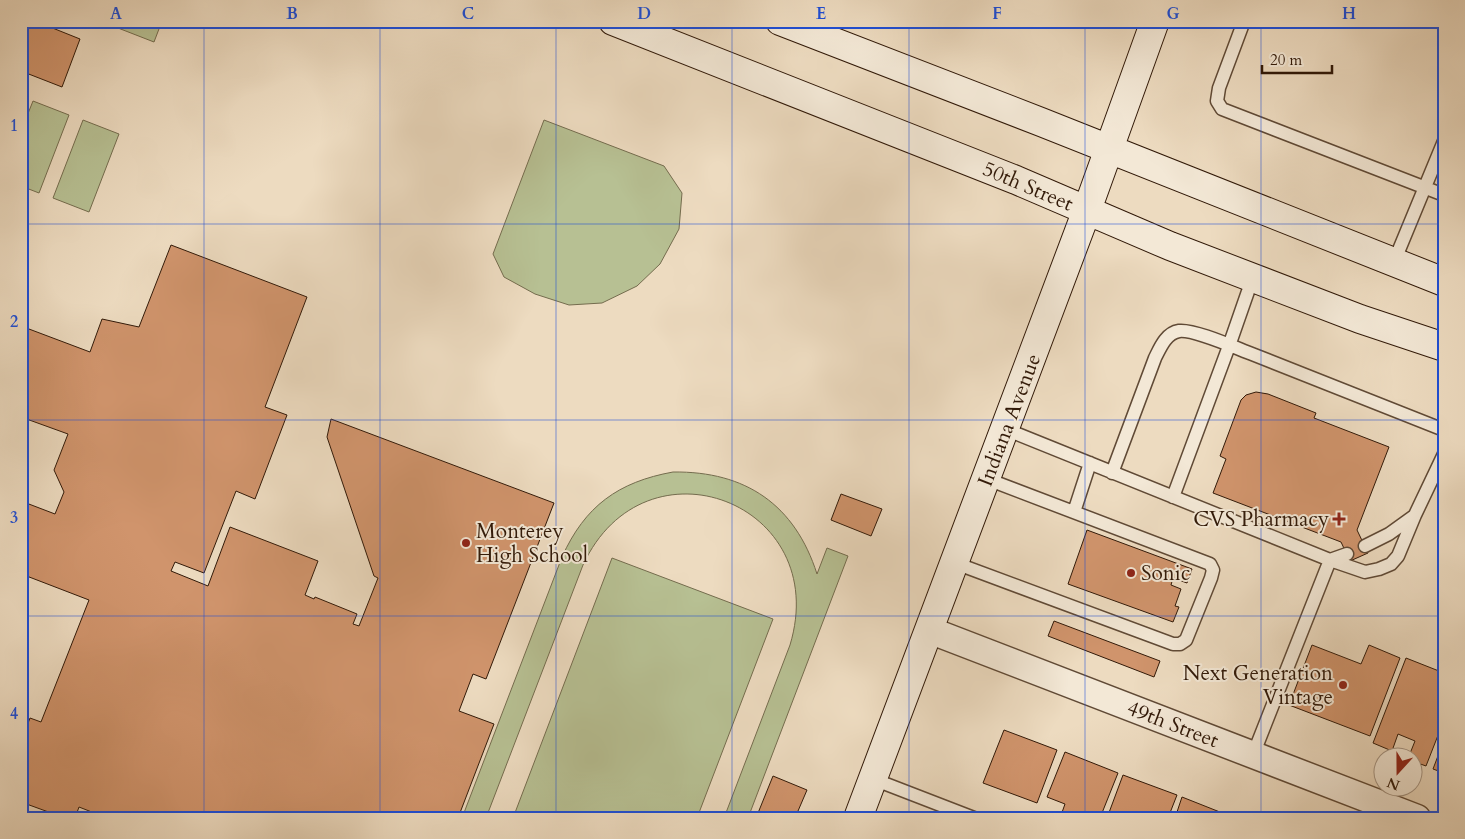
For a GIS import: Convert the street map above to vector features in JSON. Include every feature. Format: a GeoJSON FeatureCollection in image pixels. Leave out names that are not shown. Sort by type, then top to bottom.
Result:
{"type":"FeatureCollection","features":[{"type":"Feature","properties":{"kind":"main road","name":"50th Street"},"geometry":{"type":"LineString","coordinates":[[612,21],[1016,180],[1170,246],[1360,319],[1444,347]]}},
{"type":"Feature","properties":{"kind":"main road"},"geometry":{"type":"LineString","coordinates":[[780,21],[819,28],[1109,149],[1444,282]]}},
{"type":"Feature","properties":{"kind":"main road","name":"Indiana Avenue"},"geometry":{"type":"LineString","coordinates":[[858,818],[1006,429],[1155,21]]}},
{"type":"Feature","properties":{"kind":"street","name":"49th Street"},"geometry":{"type":"LineString","coordinates":[[930,630],[1417,818]]}},
{"type":"Feature","properties":{"kind":"lane"},"geometry":{"type":"LineString","coordinates":[[1244,21],[1219,88],[1217,101],[1222,109],[1444,195]]}},
{"type":"Feature","properties":{"kind":"lane"},"geometry":{"type":"LineString","coordinates":[[1394,262],[1444,142]]}},
{"type":"Feature","properties":{"kind":"lane"},"geometry":{"type":"LineString","coordinates":[[1173,498],[1253,277]]}},
{"type":"Feature","properties":{"kind":"lane"},"geometry":{"type":"LineString","coordinates":[[1112,473],[1155,358],[1163,343],[1170,335],[1178,331],[1189,331],[1444,430]]}},
{"type":"Feature","properties":{"kind":"lane"},"geometry":{"type":"LineString","coordinates":[[1006,429],[1173,498],[1330,560],[1366,572],[1391,564],[1398,556],[1444,454]]}},
{"type":"Feature","properties":{"kind":"lane"},"geometry":{"type":"LineString","coordinates":[[1074,512],[1090,463]]}},
{"type":"Feature","properties":{"kind":"lane"},"geometry":{"type":"LineString","coordinates":[[955,563],[1173,644],[1180,644],[1186,640],[1211,578],[1213,570],[1210,564],[987,479]]}},
{"type":"Feature","properties":{"kind":"lane"},"geometry":{"type":"LineString","coordinates":[[1365,546],[1389,534],[1415,515]]}},
{"type":"Feature","properties":{"kind":"lane"},"geometry":{"type":"LineString","coordinates":[[1253,755],[1330,560],[1346,554]]}},
{"type":"Feature","properties":{"kind":"lane"},"geometry":{"type":"LineString","coordinates":[[873,779],[974,818]]}},
{"type":"Feature","properties":{"kind":"green space"},"geometry":{"type":"Polygon","coordinates":[[[121,21],[162,21],[154,42],[118,28],[121,21]]]}},
{"type":"Feature","properties":{"kind":"green space"},"geometry":{"type":"Polygon","coordinates":[[[33,101],[69,115],[39,193],[21,186],[21,131],[33,101]]]}},
{"type":"Feature","properties":{"kind":"green space"},"geometry":{"type":"Polygon","coordinates":[[[83,120],[119,134],[89,212],[53,198],[83,120]]]}},
{"type":"Feature","properties":{"kind":"green space"},"geometry":{"type":"Polygon","coordinates":[[[544,120],[664,166],[682,193],[679,229],[660,264],[637,286],[602,303],[569,305],[535,294],[504,277],[493,254],[544,120]]]}},
{"type":"Feature","properties":{"kind":"green space"},"geometry":{"type":"Polygon","coordinates":[[[673,472],[699,473],[723,478],[745,486],[764,497],[781,511],[795,529],[807,550],[817,574],[827,548],[848,556],[748,818],[724,818],[790,645],[796,595],[785,554],[760,522],[726,502],[687,494],[648,501],[611,524],[583,565],[486,818],[462,818],[562,557],[571,539],[593,510],[606,499],[636,482],[673,472]]]}},
{"type":"Feature","properties":{"kind":"green space"},"geometry":{"type":"Polygon","coordinates":[[[612,558],[773,619],[697,818],[513,818],[612,558]]]}},
{"type":"Feature","properties":{"kind":"building"},"geometry":{"type":"Polygon","coordinates":[[[21,21],[35,21],[80,39],[62,87],[21,71],[21,21]]]}},
{"type":"Feature","properties":{"kind":"building"},"geometry":{"type":"Polygon","coordinates":[[[171,245],[307,297],[265,407],[287,415],[255,499],[236,491],[204,573],[175,562],[171,571],[208,586],[230,527],[318,561],[305,595],[314,599],[315,597],[357,614],[353,624],[359,626],[378,578],[374,576],[327,437],[331,419],[554,503],[486,679],[473,674],[459,711],[494,724],[458,818],[107,818],[79,807],[75,818],[65,818],[21,802],[21,730],[25,731],[30,718],[41,722],[89,600],[24,575],[21,581],[21,501],[55,514],[64,492],[54,470],[68,434],[21,417],[21,326],[90,352],[102,319],[139,327],[171,245]]]}},
{"type":"Feature","properties":{"kind":"building","name":"CVS Pharmacy"},"geometry":{"type":"Polygon","coordinates":[[[1256,392],[1268,394],[1316,413],[1314,418],[1389,447],[1357,530],[1368,553],[1350,561],[1341,542],[1213,493],[1226,459],[1220,456],[1241,400],[1246,395],[1256,392]]]}},
{"type":"Feature","properties":{"kind":"building"},"geometry":{"type":"Polygon","coordinates":[[[841,494],[882,509],[871,536],[831,520],[841,494]]]}},
{"type":"Feature","properties":{"kind":"building","name":"Sonic"},"geometry":{"type":"Polygon","coordinates":[[[1087,530],[1192,569],[1187,583],[1173,578],[1171,585],[1181,589],[1175,606],[1179,607],[1173,622],[1068,584],[1087,530]]]}},
{"type":"Feature","properties":{"kind":"building"},"geometry":{"type":"Polygon","coordinates":[[[1054,621],[1160,661],[1154,677],[1048,636],[1054,621]]]}},
{"type":"Feature","properties":{"kind":"building","name":"Next Generation Vintage"},"geometry":{"type":"Polygon","coordinates":[[[1312,645],[1361,664],[1369,645],[1400,658],[1370,736],[1289,705],[1312,645]]]}},
{"type":"Feature","properties":{"kind":"building"},"geometry":{"type":"Polygon","coordinates":[[[1406,658],[1444,673],[1444,720],[1426,766],[1422,765],[1422,746],[1413,746],[1415,741],[1398,734],[1394,746],[1380,746],[1373,743],[1406,658]]]}},
{"type":"Feature","properties":{"kind":"building"},"geometry":{"type":"Polygon","coordinates":[[[1004,730],[1057,750],[1037,803],[983,783],[1004,730]]]}},
{"type":"Feature","properties":{"kind":"building"},"geometry":{"type":"Polygon","coordinates":[[[1444,740],[1444,773],[1433,769],[1444,740]]]}},
{"type":"Feature","properties":{"kind":"building"},"geometry":{"type":"Polygon","coordinates":[[[1065,752],[1118,773],[1100,818],[1060,818],[1065,804],[1047,797],[1065,752]]]}},
{"type":"Feature","properties":{"kind":"building"},"geometry":{"type":"Polygon","coordinates":[[[1123,775],[1177,795],[1168,818],[1107,818],[1123,775]]]}},
{"type":"Feature","properties":{"kind":"building"},"geometry":{"type":"Polygon","coordinates":[[[773,776],[807,790],[795,818],[756,818],[773,776]]]}},
{"type":"Feature","properties":{"kind":"building"},"geometry":{"type":"Polygon","coordinates":[[[1182,797],[1235,818],[1175,818],[1182,797]]]}},
{"type":"Feature","properties":{"kind":"place","name":"CVS Pharmacy"},"geometry":{"type":"Point","coordinates":[1339,519]}},
{"type":"Feature","properties":{"kind":"place","name":"Monterey High School"},"geometry":{"type":"Point","coordinates":[466,543]}},
{"type":"Feature","properties":{"kind":"place","name":"Sonic"},"geometry":{"type":"Point","coordinates":[1131,573]}},
{"type":"Feature","properties":{"kind":"place","name":"Next Generation Vintage"},"geometry":{"type":"Point","coordinates":[1343,685]}}]}
